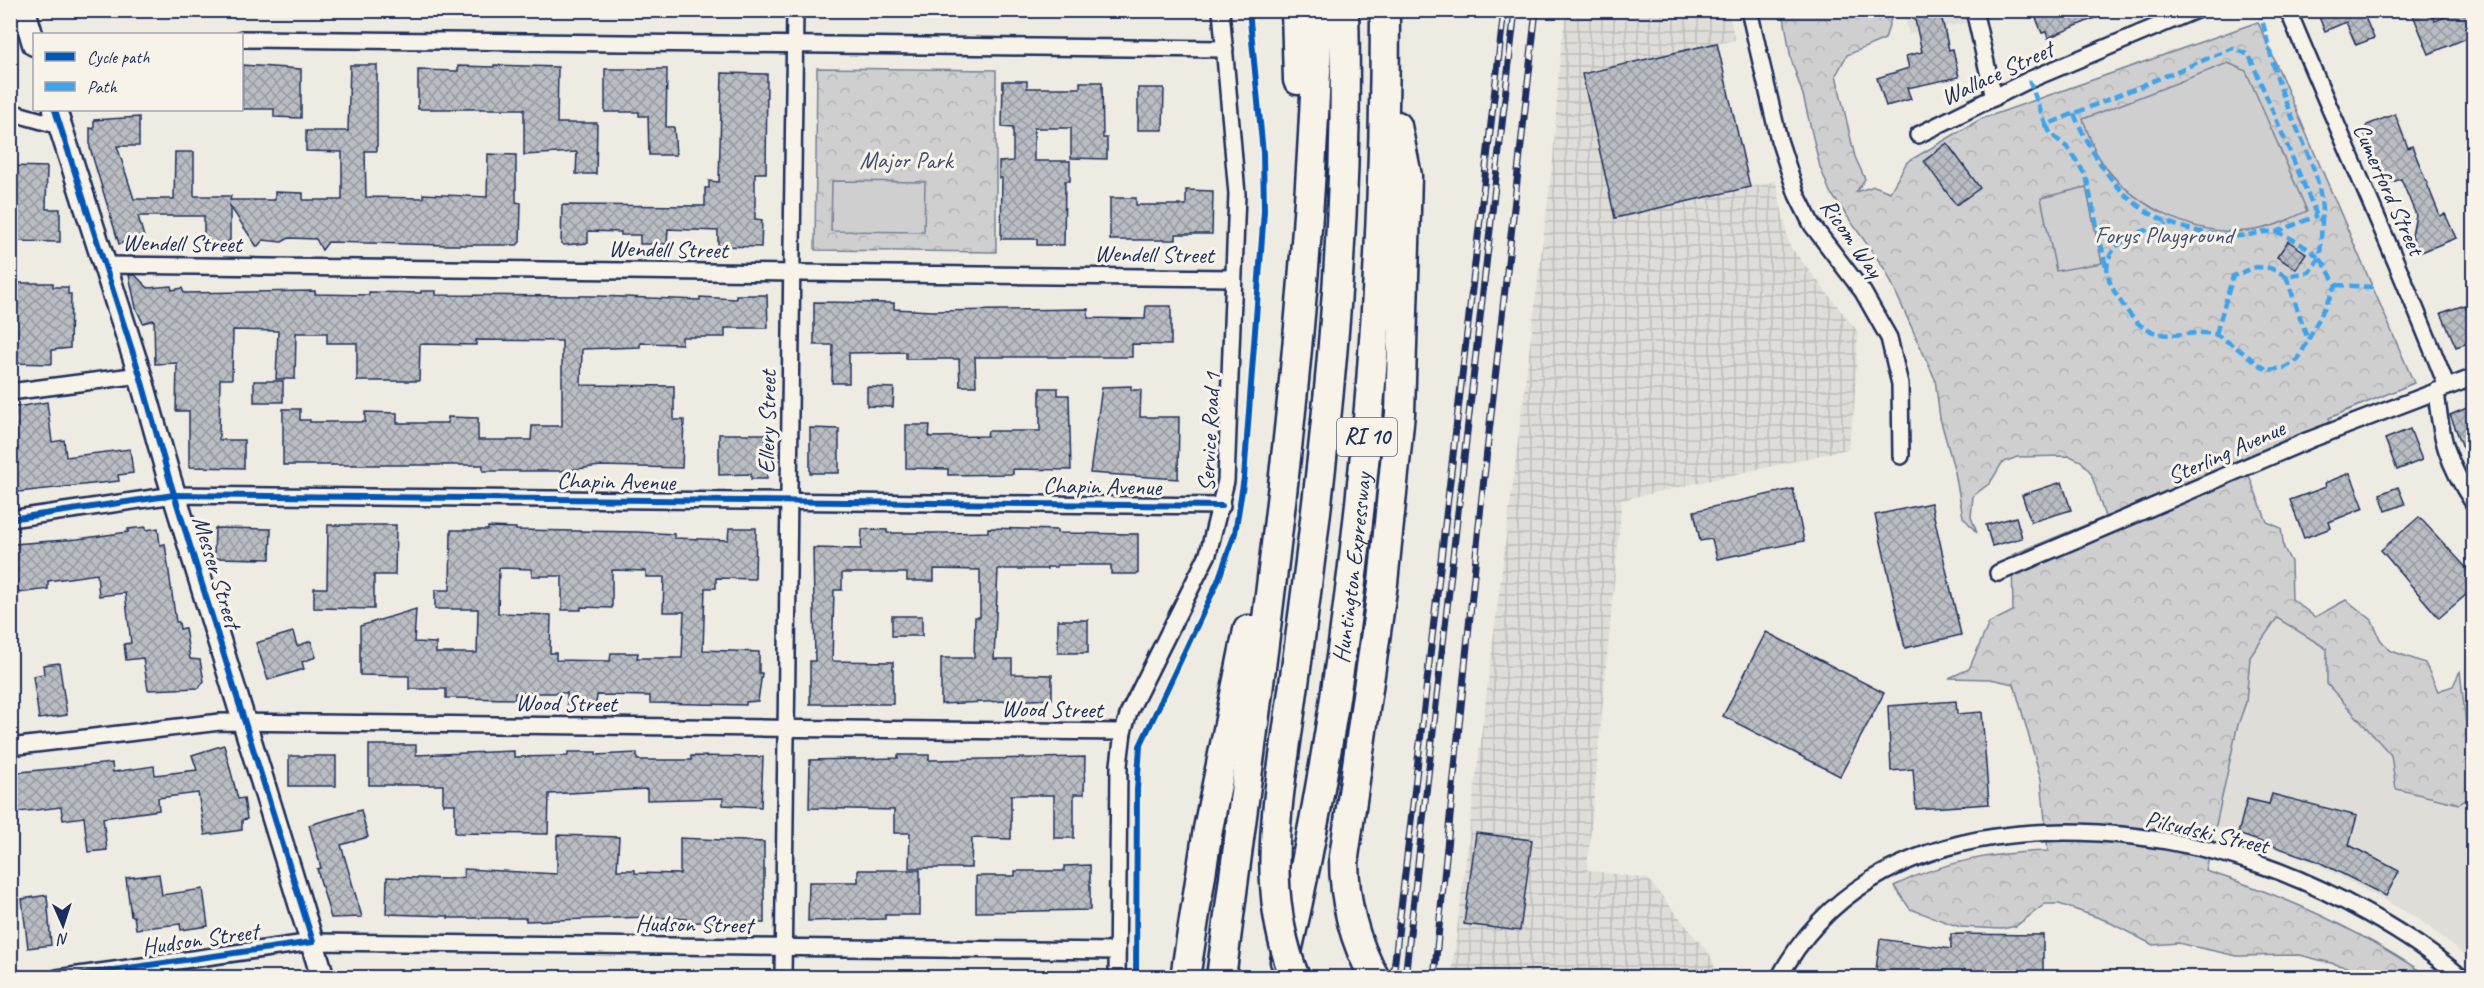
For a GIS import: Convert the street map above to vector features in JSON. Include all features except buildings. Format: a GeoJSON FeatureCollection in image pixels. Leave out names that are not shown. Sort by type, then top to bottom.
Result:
{"type":"FeatureCollection","features":[{"type":"Feature","properties":{"kind":"highway"},"geometry":{"type":"LineString","coordinates":[[1296,10],[1299,126],[1309,222]]}},
{"type":"Feature","properties":{"kind":"highway"},"geometry":{"type":"LineString","coordinates":[[1221,978],[1297,366],[1309,222],[1318,10]]}},
{"type":"Feature","properties":{"kind":"highway"},"geometry":{"type":"LineString","coordinates":[[1296,978],[1282,938],[1274,892],[1274,837],[1315,534],[1332,372],[1344,161],[1344,10]]}},
{"type":"Feature","properties":{"kind":"highway","name":"Huntington Expressway"},"geometry":{"type":"LineString","coordinates":[[1281,978],[1318,802],[1366,438],[1381,254],[1387,18]]}},
{"type":"Feature","properties":{"kind":"highway"},"geometry":{"type":"LineString","coordinates":[[1374,975],[1352,921],[1344,863],[1383,583],[1401,392],[1407,176],[1386,69]]}},
{"type":"Feature","properties":{"kind":"highway"},"geometry":{"type":"LineString","coordinates":[[1185,978],[1204,849],[1230,712],[1248,630],[1276,545]]}},
{"type":"Feature","properties":{"kind":"highway"},"geometry":{"type":"LineString","coordinates":[[1296,978],[1297,909]]}},
{"type":"Feature","properties":{"kind":"street"},"geometry":{"type":"LineString","coordinates":[[24,10],[33,36]]}},
{"type":"Feature","properties":{"kind":"street","name":"Ellery Street"},"geometry":{"type":"LineString","coordinates":[[783,978],[795,10]]}},
{"type":"Feature","properties":{"kind":"street","name":"Service Road 1"},"geometry":{"type":"LineString","coordinates":[[1117,978],[1119,765],[1123,732],[1134,701],[1203,566],[1222,506],[1227,468],[1237,175],[1221,10]]}},
{"type":"Feature","properties":{"kind":"street","name":"Ricom Way"},"geometry":{"type":"LineString","coordinates":[[1749,10],[1779,140],[1797,195],[1812,225],[1863,292],[1889,338],[1900,384],[1901,456]]}},
{"type":"Feature","properties":{"kind":"street"},"geometry":{"type":"LineString","coordinates":[[1974,10],[1994,99]]}},
{"type":"Feature","properties":{"kind":"street","name":"Wallace Street"},"geometry":{"type":"LineString","coordinates":[[1918,135],[2030,80],[2196,10]]}},
{"type":"Feature","properties":{"kind":"street","name":"Cumerford Street"},"geometry":{"type":"LineString","coordinates":[[2288,10],[2358,180],[2410,291],[2442,389],[2440,435],[2458,480],[2474,504]]}},
{"type":"Feature","properties":{"kind":"street"},"geometry":{"type":"LineString","coordinates":[[243,39],[1225,49]]}},
{"type":"Feature","properties":{"kind":"street"},"geometry":{"type":"LineString","coordinates":[[10,112],[57,118]]}},
{"type":"Feature","properties":{"kind":"street","name":"Messer Street"},"geometry":{"type":"LineString","coordinates":[[57,118],[140,375],[174,495],[323,978]]}},
{"type":"Feature","properties":{"kind":"street","name":"Wendell Street"},"geometry":{"type":"LineString","coordinates":[[103,265],[1233,278]]}},
{"type":"Feature","properties":{"kind":"street"},"geometry":{"type":"LineString","coordinates":[[10,392],[140,375]]}},
{"type":"Feature","properties":{"kind":"street","name":"Sterling Avenue"},"geometry":{"type":"LineString","coordinates":[[1998,573],[2309,440],[2474,376]]}},
{"type":"Feature","properties":{"kind":"street","name":"Chapin Avenue"},"geometry":{"type":"LineString","coordinates":[[10,519],[174,495],[1222,506]]}},
{"type":"Feature","properties":{"kind":"street","name":"Wood Street"},"geometry":{"type":"LineString","coordinates":[[10,747],[220,722],[1123,732]]}},
{"type":"Feature","properties":{"kind":"street","name":"Pilsudski Street"},"geometry":{"type":"LineString","coordinates":[[1779,978],[1806,935],[1833,907],[1872,879],[1916,857],[1979,838],[2010,834],[2099,833],[2160,840],[2265,866],[2357,909],[2462,978]]}},
{"type":"Feature","properties":{"kind":"street","name":"Hudson Street"},"geometry":{"type":"LineString","coordinates":[[57,978],[313,942],[1117,951]]}},
{"type":"Feature","properties":{"kind":"shaded area"},"geometry":{"type":"Polygon","coordinates":[[[1566,11],[1728,11],[1735,40],[1717,44],[1750,187],[1776,181],[1789,245],[1858,332],[1854,409],[1848,449],[1622,500],[1587,870],[1648,879],[1710,955],[1719,977],[1451,978],[1553,160],[1559,67],[1566,11]]]}},
{"type":"Feature","properties":{"kind":"shaded area"},"geometry":{"type":"Polygon","coordinates":[[[1903,11],[1974,11],[1975,21],[1909,34],[1903,11]]]}},
{"type":"Feature","properties":{"kind":"shaded area"},"geometry":{"type":"Polygon","coordinates":[[[2277,618],[2327,649],[2327,684],[2391,755],[2397,789],[2459,804],[2473,796],[2473,962],[2419,919],[2317,864],[2215,826],[2237,728],[2246,702],[2250,657],[2277,618]]]}},
{"type":"Feature","properties":{"kind":"green space","name":"Forys Playground"},"geometry":{"type":"Polygon","coordinates":[[[1783,11],[1893,11],[1885,39],[1847,55],[1836,75],[1855,157],[1865,179],[1856,192],[1874,186],[1890,192],[1907,162],[1981,119],[2258,22],[2414,383],[2329,418],[2333,430],[2246,468],[2267,522],[2281,528],[2284,548],[2291,562],[2292,599],[2315,617],[2346,600],[2372,620],[2380,639],[2389,650],[2425,663],[2438,691],[2453,686],[2460,671],[2473,772],[2473,796],[2459,804],[2396,789],[2391,755],[2327,684],[2327,649],[2277,618],[2250,657],[2246,702],[2237,728],[2206,871],[2294,903],[2322,916],[2376,944],[2429,977],[2363,977],[2350,968],[2300,955],[2237,956],[2178,943],[2153,945],[2105,920],[2059,904],[2045,904],[2016,926],[2002,929],[1960,927],[1910,909],[1894,886],[1950,864],[1988,856],[2048,851],[2041,779],[2014,684],[1990,679],[1949,678],[1969,669],[1989,623],[2013,611],[2012,555],[2105,517],[2091,473],[2081,461],[2070,456],[2017,457],[2002,463],[1990,483],[1973,496],[1971,517],[1977,533],[1963,517],[1955,472],[1940,418],[1935,379],[1886,271],[1830,192],[1820,167],[1803,95],[1791,59],[1783,11]]]}},
{"type":"Feature","properties":{"kind":"green space"},"geometry":{"type":"Polygon","coordinates":[[[2228,63],[2246,71],[2307,211],[2262,229],[2225,231],[2203,228],[2161,212],[2142,201],[2109,171],[2095,150],[2083,119],[2228,63]]]}},
{"type":"Feature","properties":{"kind":"green space","name":"Major Park"},"geometry":{"type":"Polygon","coordinates":[[[817,68],[996,70],[996,252],[815,250],[817,68]]]}},
{"type":"Feature","properties":{"kind":"green space"},"geometry":{"type":"Polygon","coordinates":[[[832,181],[925,182],[924,232],[831,231],[832,181]]]}},
{"type":"Feature","properties":{"kind":"green space"},"geometry":{"type":"Polygon","coordinates":[[[2086,187],[2102,263],[2056,271],[2041,198],[2086,187]]]}},
{"type":"Feature","properties":{"kind":"railway"},"geometry":{"type":"LineString","coordinates":[[1393,978],[1504,10]]}},
{"type":"Feature","properties":{"kind":"railway"},"geometry":{"type":"LineString","coordinates":[[1405,978],[1515,10]]}},
{"type":"Feature","properties":{"kind":"railway"},"geometry":{"type":"LineString","coordinates":[[1434,978],[1481,505],[1536,10]]}},
{"type":"Feature","properties":{"kind":"marked path"},"geometry":{"type":"LineString","coordinates":[[2259,10],[2279,84],[2309,156],[2319,188],[2322,221]]}},
{"type":"Feature","properties":{"kind":"marked path"},"geometry":{"type":"LineString","coordinates":[[2029,80],[2046,125],[2233,48],[2249,55],[2317,216],[2322,221],[2320,258],[2309,272],[2286,276],[2270,268],[2256,267],[2233,276],[2216,334]]}},
{"type":"Feature","properties":{"kind":"marked path"},"geometry":{"type":"LineString","coordinates":[[2074,114],[2101,165],[2134,202],[2153,215],[2176,225],[2203,232],[2234,236],[2276,232],[2299,243],[2322,261],[2336,285],[2298,360],[2284,368],[2267,370],[2214,334],[2163,334],[2146,329],[2134,320],[2110,283],[2107,269],[2109,257],[2125,240],[2138,233],[2167,224]]}},
{"type":"Feature","properties":{"kind":"marked path"},"geometry":{"type":"LineString","coordinates":[[2046,125],[2051,134],[2069,149],[2086,176],[2106,267]]}},
{"type":"Feature","properties":{"kind":"marked path"},"geometry":{"type":"LineString","coordinates":[[2276,232],[2317,216]]}},
{"type":"Feature","properties":{"kind":"marked path"},"geometry":{"type":"LineString","coordinates":[[2286,276],[2308,340]]}},
{"type":"Feature","properties":{"kind":"marked path"},"geometry":{"type":"LineString","coordinates":[[2336,285],[2373,287]]}},
{"type":"Feature","properties":{"kind":"cycle path"},"geometry":{"type":"LineString","coordinates":[[1136,978],[1137,790],[1140,746],[1218,581],[1235,533],[1244,478],[1264,211],[1263,153],[1249,10]]}},
{"type":"Feature","properties":{"kind":"cycle path"},"geometry":{"type":"LineString","coordinates":[[55,111],[140,375],[169,478],[313,942],[57,978]]}},
{"type":"Feature","properties":{"kind":"cycle path"},"geometry":{"type":"LineString","coordinates":[[10,519],[174,495],[1222,506]]}}]}
